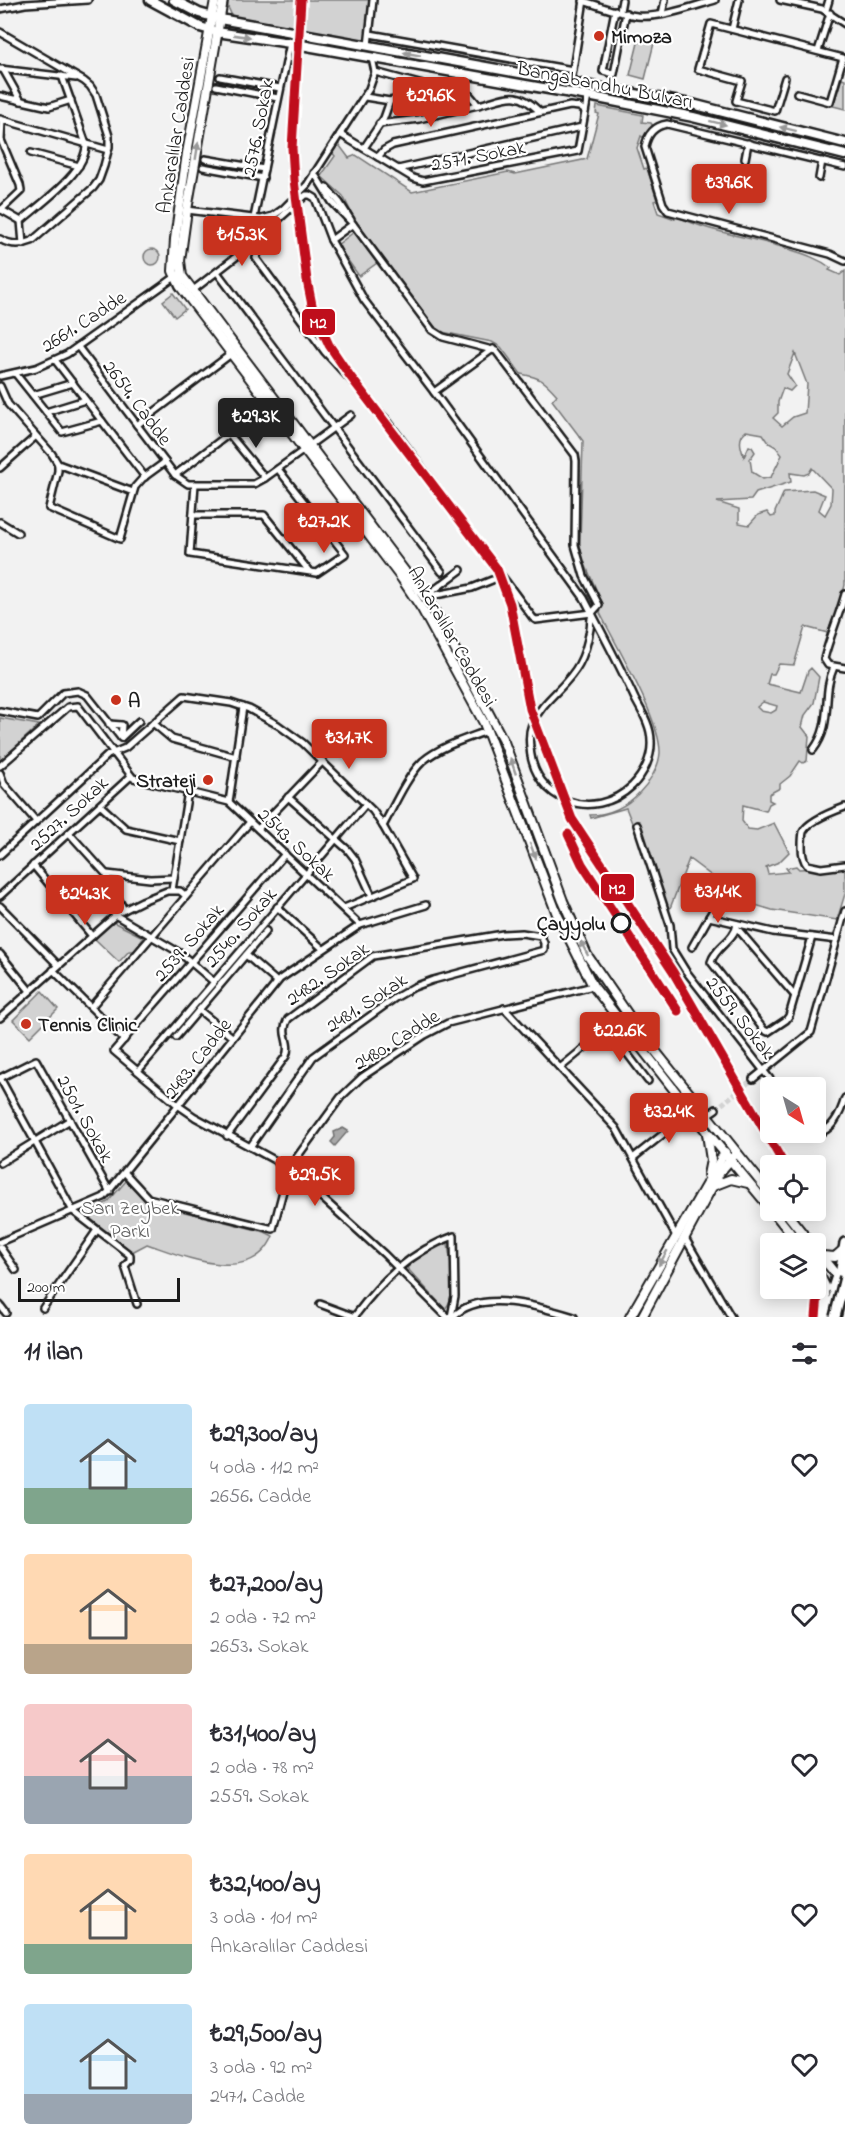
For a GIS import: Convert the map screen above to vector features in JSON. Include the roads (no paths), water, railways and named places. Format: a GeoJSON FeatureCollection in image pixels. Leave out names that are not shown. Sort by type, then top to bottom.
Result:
{"type":"FeatureCollection","features":[{"type":"Feature","properties":{"kind":"highway"},"geometry":{"type":"LineString","coordinates":[[835,1317],[844,1246]]}},
{"type":"Feature","properties":{"kind":"highway"},"geometry":{"type":"LineString","coordinates":[[839,1281],[845,1300]]}},
{"type":"Feature","properties":{"kind":"highway"},"geometry":{"type":"LineString","coordinates":[[827,1317],[839,1281]]}},
{"type":"Feature","properties":{"kind":"highway"},"geometry":{"type":"LineString","coordinates":[[844,1317],[845,1311]]}},
{"type":"Feature","properties":{"kind":"main road","name":"Bangabandhu Bulvarı"},"geometry":{"type":"LineString","coordinates":[[150,0],[213,31],[588,96],[693,117],[845,155]]}},
{"type":"Feature","properties":{"kind":"main road","name":"Bangabandhu Bulvarı"},"geometry":{"type":"LineString","coordinates":[[174,0],[216,19],[702,107],[845,143]]}},
{"type":"Feature","properties":{"kind":"main road","name":"Ankaralılar Caddesi"},"geometry":{"type":"LineString","coordinates":[[215,0],[216,19]]}},
{"type":"Feature","properties":{"kind":"main road","name":"Ankaralılar Caddesi"},"geometry":{"type":"LineString","coordinates":[[223,0],[213,31],[187,153],[173,264],[231,354],[425,597],[439,618],[508,751],[562,901],[580,940],[604,982],[640,1032],[760,1182]]}},
{"type":"Feature","properties":{"kind":"main road","name":"Ankaralılar Caddesi"},"geometry":{"type":"LineString","coordinates":[[213,31],[178,275],[411,591],[487,731],[554,905],[593,986],[691,1112],[760,1196]]}},
{"type":"Feature","properties":{"kind":"main road"},"geometry":{"type":"LineString","coordinates":[[368,46],[372,58]]}},
{"type":"Feature","properties":{"kind":"main road"},"geometry":{"type":"LineString","coordinates":[[487,731],[497,728]]}},
{"type":"Feature","properties":{"kind":"main road"},"geometry":{"type":"LineString","coordinates":[[554,905],[562,901]]}},
{"type":"Feature","properties":{"kind":"main road"},"geometry":{"type":"LineString","coordinates":[[593,986],[604,982]]}},
{"type":"Feature","properties":{"kind":"main road"},"geometry":{"type":"LineString","coordinates":[[699,1122],[706,1116]]}},
{"type":"Feature","properties":{"kind":"main road"},"geometry":{"type":"LineString","coordinates":[[707,1132],[711,1160],[709,1186]]}},
{"type":"Feature","properties":{"kind":"main road"},"geometry":{"type":"LineString","coordinates":[[642,1317],[685,1238],[724,1153],[731,1147]]}},
{"type":"Feature","properties":{"kind":"main road"},"geometry":{"type":"LineString","coordinates":[[630,1317],[676,1236],[709,1186],[737,1154]]}},
{"type":"Feature","properties":{"kind":"main road"},"geometry":{"type":"LineString","coordinates":[[709,1186],[731,1179],[742,1180],[752,1186]]}},
{"type":"Feature","properties":{"kind":"main road","name":"Ankaralılar Caddesi"},"geometry":{"type":"LineString","coordinates":[[781,1221],[791,1233]]}},
{"type":"Feature","properties":{"kind":"main road"},"geometry":{"type":"LineString","coordinates":[[793,1221],[802,1233]]}},
{"type":"Feature","properties":{"kind":"main road"},"geometry":{"type":"LineString","coordinates":[[826,1255],[836,1257],[844,1246]]}},
{"type":"Feature","properties":{"kind":"main road"},"geometry":{"type":"LineString","coordinates":[[826,1263],[839,1281]]}},
{"type":"Feature","properties":{"kind":"main road"},"geometry":{"type":"LineString","coordinates":[[826,1272],[839,1281]]}},
{"type":"Feature","properties":{"kind":"main road"},"geometry":{"type":"LineString","coordinates":[[826,1299],[827,1317]]}},
{"type":"Feature","properties":{"kind":"street"},"geometry":{"type":"LineString","coordinates":[[4,0],[8,7]]}},
{"type":"Feature","properties":{"kind":"street"},"geometry":{"type":"LineString","coordinates":[[0,9],[88,0]]}},
{"type":"Feature","properties":{"kind":"street"},"geometry":{"type":"LineString","coordinates":[[368,46],[373,0]]}},
{"type":"Feature","properties":{"kind":"street"},"geometry":{"type":"LineString","coordinates":[[620,11],[603,71],[614,74],[622,0]]}},
{"type":"Feature","properties":{"kind":"street"},"geometry":{"type":"LineString","coordinates":[[662,14],[665,0]]}},
{"type":"Feature","properties":{"kind":"street"},"geometry":{"type":"LineString","coordinates":[[571,82],[584,1],[604,3],[620,11],[639,16],[662,14],[715,0]]}},
{"type":"Feature","properties":{"kind":"street"},"geometry":{"type":"LineString","coordinates":[[732,29],[740,0]]}},
{"type":"Feature","properties":{"kind":"street"},"geometry":{"type":"LineString","coordinates":[[780,0],[818,7],[845,24]]}},
{"type":"Feature","properties":{"kind":"street"},"geometry":{"type":"LineString","coordinates":[[818,7],[819,0]]}},
{"type":"Feature","properties":{"kind":"street"},"geometry":{"type":"LineString","coordinates":[[818,51],[829,0]]}},
{"type":"Feature","properties":{"kind":"street"},"geometry":{"type":"LineString","coordinates":[[785,78],[775,111],[736,101],[742,81],[698,69],[711,24],[843,58],[830,102],[797,93]]}},
{"type":"Feature","properties":{"kind":"street"},"geometry":{"type":"LineString","coordinates":[[0,32],[90,86],[97,98],[109,136],[108,150],[99,180],[93,188],[34,239],[23,244],[0,239]]}},
{"type":"Feature","properties":{"kind":"street"},"geometry":{"type":"LineString","coordinates":[[369,34],[573,70]]}},
{"type":"Feature","properties":{"kind":"street","name":"2576. Sokak"},"geometry":{"type":"LineString","coordinates":[[192,291],[246,249],[249,242],[290,43]]}},
{"type":"Feature","properties":{"kind":"street"},"geometry":{"type":"LineString","coordinates":[[187,210],[268,218],[284,209],[303,189],[365,97],[375,72],[372,58]]}},
{"type":"Feature","properties":{"kind":"street"},"geometry":{"type":"LineString","coordinates":[[43,74],[47,60]]}},
{"type":"Feature","properties":{"kind":"street"},"geometry":{"type":"LineString","coordinates":[[2,69],[80,78]]}},
{"type":"Feature","properties":{"kind":"street"},"geometry":{"type":"LineString","coordinates":[[2,69],[21,101]]}},
{"type":"Feature","properties":{"kind":"street"},"geometry":{"type":"LineString","coordinates":[[375,72],[423,84],[427,90]]}},
{"type":"Feature","properties":{"kind":"street"},"geometry":{"type":"LineString","coordinates":[[21,221],[70,177],[79,166],[86,151],[86,144],[62,76]]}},
{"type":"Feature","properties":{"kind":"street"},"geometry":{"type":"LineString","coordinates":[[220,77],[280,88]]}},
{"type":"Feature","properties":{"kind":"street"},"geometry":{"type":"LineString","coordinates":[[216,86],[278,98]]}},
{"type":"Feature","properties":{"kind":"street"},"geometry":{"type":"LineString","coordinates":[[365,97],[390,102],[448,86],[465,89],[478,105]]}},
{"type":"Feature","properties":{"kind":"street"},"geometry":{"type":"LineString","coordinates":[[0,96],[52,107],[70,100]]}},
{"type":"Feature","properties":{"kind":"street"},"geometry":{"type":"LineString","coordinates":[[379,124],[419,119],[512,96],[521,96],[539,111]]}},
{"type":"Feature","properties":{"kind":"street","name":"2571. Sokak"},"geometry":{"type":"LineString","coordinates":[[340,134],[398,169],[423,181],[578,152],[588,96]]}},
{"type":"Feature","properties":{"kind":"street"},"geometry":{"type":"LineString","coordinates":[[364,148],[390,102]]}},
{"type":"Feature","properties":{"kind":"street"},"geometry":{"type":"LineString","coordinates":[[378,157],[393,145],[539,111],[573,106],[585,111]]}},
{"type":"Feature","properties":{"kind":"street"},"geometry":{"type":"LineString","coordinates":[[21,221],[0,210],[21,191],[0,140],[1,119],[108,150]]}},
{"type":"Feature","properties":{"kind":"street"},"geometry":{"type":"LineString","coordinates":[[845,167],[667,124],[657,127],[649,136],[645,149],[663,204],[668,211],[830,254],[845,261]]}},
{"type":"Feature","properties":{"kind":"street"},"geometry":{"type":"LineString","coordinates":[[398,169],[582,127]]}},
{"type":"Feature","properties":{"kind":"street"},"geometry":{"type":"LineString","coordinates":[[745,159],[748,143]]}},
{"type":"Feature","properties":{"kind":"street"},"geometry":{"type":"LineString","coordinates":[[31,153],[79,166]]}},
{"type":"Feature","properties":{"kind":"street"},"geometry":{"type":"LineString","coordinates":[[205,159],[264,169]]}},
{"type":"Feature","properties":{"kind":"street"},"geometry":{"type":"LineString","coordinates":[[819,178],[822,161]]}},
{"type":"Feature","properties":{"kind":"street"},"geometry":{"type":"LineString","coordinates":[[202,167],[263,178]]}},
{"type":"Feature","properties":{"kind":"street"},"geometry":{"type":"LineString","coordinates":[[314,173],[340,203],[432,330],[443,337],[493,349],[575,455],[575,545],[584,576],[599,605],[592,613],[588,639],[579,663],[539,712],[532,724],[529,742],[531,761],[543,784],[566,801],[590,805],[614,800],[635,783],[647,763],[651,742],[648,726],[615,656],[592,613],[566,572],[364,300],[331,240],[315,198],[308,195],[269,228],[256,258],[325,352],[387,420],[533,618],[536,620],[592,613]]}},
{"type":"Feature","properties":{"kind":"street"},"geometry":{"type":"LineString","coordinates":[[21,221],[23,244]]}},
{"type":"Feature","properties":{"kind":"street"},"geometry":{"type":"LineString","coordinates":[[331,240],[353,224]]}},
{"type":"Feature","properties":{"kind":"street"},"geometry":{"type":"LineString","coordinates":[[217,272],[442,572]]}},
{"type":"Feature","properties":{"kind":"street","name":"2661. Cadde"},"geometry":{"type":"LineString","coordinates":[[0,376],[56,360],[78,347],[178,275]]}},
{"type":"Feature","properties":{"kind":"street","name":"2654. Cadde"},"geometry":{"type":"LineString","coordinates":[[78,347],[175,475],[186,484],[251,484],[265,478],[351,415]]}},
{"type":"Feature","properties":{"kind":"street"},"geometry":{"type":"LineString","coordinates":[[434,392],[493,349]]}},
{"type":"Feature","properties":{"kind":"street"},"geometry":{"type":"LineString","coordinates":[[137,425],[231,354]]}},
{"type":"Feature","properties":{"kind":"street"},"geometry":{"type":"LineString","coordinates":[[56,360],[145,477]]}},
{"type":"Feature","properties":{"kind":"street"},"geometry":{"type":"LineString","coordinates":[[15,373],[62,432],[102,421]]}},
{"type":"Feature","properties":{"kind":"street"},"geometry":{"type":"LineString","coordinates":[[33,395],[73,384]]}},
{"type":"Feature","properties":{"kind":"street"},"geometry":{"type":"LineString","coordinates":[[0,386],[8,405],[52,454],[58,464],[49,508],[120,539],[133,492],[145,477],[165,462]]}},
{"type":"Feature","properties":{"kind":"street"},"geometry":{"type":"LineString","coordinates":[[46,412],[85,400]]}},
{"type":"Feature","properties":{"kind":"street"},"geometry":{"type":"LineString","coordinates":[[175,475],[229,434],[265,478]]}},
{"type":"Feature","properties":{"kind":"street"},"geometry":{"type":"LineString","coordinates":[[0,468],[35,437]]}},
{"type":"Feature","properties":{"kind":"street"},"geometry":{"type":"LineString","coordinates":[[58,464],[133,492]]}},
{"type":"Feature","properties":{"kind":"street"},"geometry":{"type":"LineString","coordinates":[[195,484],[190,554],[317,573],[345,554],[278,469]]}},
{"type":"Feature","properties":{"kind":"street"},"geometry":{"type":"LineString","coordinates":[[193,515],[264,516],[309,572]]}},
{"type":"Feature","properties":{"kind":"street"},"geometry":{"type":"LineString","coordinates":[[0,522],[18,533]]}},
{"type":"Feature","properties":{"kind":"street"},"geometry":{"type":"LineString","coordinates":[[425,597],[461,570]]}},
{"type":"Feature","properties":{"kind":"street"},"geometry":{"type":"LineString","coordinates":[[425,597],[472,588],[492,580]]}},
{"type":"Feature","properties":{"kind":"street"},"geometry":{"type":"LineString","coordinates":[[845,594],[824,659],[828,665],[845,668]]}},
{"type":"Feature","properties":{"kind":"street"},"geometry":{"type":"LineString","coordinates":[[837,624],[845,626]]}},
{"type":"Feature","properties":{"kind":"street"},"geometry":{"type":"LineString","coordinates":[[813,750],[825,726],[828,686],[834,667]]}},
{"type":"Feature","properties":{"kind":"street"},"geometry":{"type":"LineString","coordinates":[[0,711],[38,718],[63,693],[74,691],[87,695],[121,738],[139,721]]}},
{"type":"Feature","properties":{"kind":"street"},"geometry":{"type":"LineString","coordinates":[[0,855],[108,755],[125,748],[184,696],[231,703],[262,715],[287,730],[323,761],[366,804],[383,826],[413,879],[344,908]]}},
{"type":"Feature","properties":{"kind":"street"},"geometry":{"type":"LineString","coordinates":[[0,766],[68,707],[75,706],[82,709],[130,776],[138,781],[229,802],[243,707]]}},
{"type":"Feature","properties":{"kind":"street"},"geometry":{"type":"LineString","coordinates":[[153,723],[172,739],[236,757]]}},
{"type":"Feature","properties":{"kind":"street"},"geometry":{"type":"LineString","coordinates":[[383,826],[423,762],[443,749],[487,731]]}},
{"type":"Feature","properties":{"kind":"street"},"geometry":{"type":"LineString","coordinates":[[258,829],[323,761]]}},
{"type":"Feature","properties":{"kind":"street"},"geometry":{"type":"LineString","coordinates":[[0,773],[4,784],[36,821]]}},
{"type":"Feature","properties":{"kind":"street","name":"2527. Sokak"},"geometry":{"type":"LineString","coordinates":[[0,896],[130,776]]}},
{"type":"Feature","properties":{"kind":"street"},"geometry":{"type":"LineString","coordinates":[[172,890],[188,791]]}},
{"type":"Feature","properties":{"kind":"street"},"geometry":{"type":"LineString","coordinates":[[288,797],[337,838],[354,859],[372,896]]}},
{"type":"Feature","properties":{"kind":"street","name":"2543. Sokak"},"geometry":{"type":"LineString","coordinates":[[229,802],[360,925]]}},
{"type":"Feature","properties":{"kind":"street","name":"2540. Sokak"},"geometry":{"type":"LineString","coordinates":[[138,1071],[214,982],[231,966],[277,907],[366,804]]}},
{"type":"Feature","properties":{"kind":"street"},"geometry":{"type":"LineString","coordinates":[[100,805],[126,829],[180,841]]}},
{"type":"Feature","properties":{"kind":"street"},"geometry":{"type":"LineString","coordinates":[[845,807],[807,827],[803,832],[802,845],[807,866],[821,868],[845,865]]}},
{"type":"Feature","properties":{"kind":"street"},"geometry":{"type":"LineString","coordinates":[[91,1007],[250,822]]}},
{"type":"Feature","properties":{"kind":"street","name":"2559. Sokak"},"geometry":{"type":"LineString","coordinates":[[637,825],[670,925],[672,949],[681,964],[769,1077]]}},
{"type":"Feature","properties":{"kind":"street"},"geometry":{"type":"LineString","coordinates":[[69,833],[106,874],[124,910]]}},
{"type":"Feature","properties":{"kind":"street","name":"2539. Sokak"},"geometry":{"type":"LineString","coordinates":[[138,1071],[114,1051],[285,854]]}},
{"type":"Feature","properties":{"kind":"street"},"geometry":{"type":"LineString","coordinates":[[33,866],[92,936]]}},
{"type":"Feature","properties":{"kind":"street"},"geometry":{"type":"LineString","coordinates":[[106,874],[150,879],[174,878]]}},
{"type":"Feature","properties":{"kind":"street"},"geometry":{"type":"LineString","coordinates":[[692,947],[725,889]]}},
{"type":"Feature","properties":{"kind":"street"},"geometry":{"type":"LineString","coordinates":[[0,1018],[115,915],[147,898],[172,890],[180,891],[186,896]]}},
{"type":"Feature","properties":{"kind":"street","name":"2483. Cadde"},"geometry":{"type":"LineString","coordinates":[[0,1242],[101,1199],[110,1192],[277,982],[360,925],[426,905]]}},
{"type":"Feature","properties":{"kind":"street"},"geometry":{"type":"LineString","coordinates":[[0,906],[58,965]]}},
{"type":"Feature","properties":{"kind":"street"},"geometry":{"type":"LineString","coordinates":[[277,907],[323,949]]}},
{"type":"Feature","properties":{"kind":"street"},"geometry":{"type":"LineString","coordinates":[[753,1079],[811,1032],[845,911]]}},
{"type":"Feature","properties":{"kind":"street"},"geometry":{"type":"LineString","coordinates":[[115,915],[174,949],[214,982]]}},
{"type":"Feature","properties":{"kind":"street"},"geometry":{"type":"LineString","coordinates":[[709,917],[737,926],[837,940]]}},
{"type":"Feature","properties":{"kind":"street"},"geometry":{"type":"LineString","coordinates":[[737,926],[795,996]]}},
{"type":"Feature","properties":{"kind":"street"},"geometry":{"type":"LineString","coordinates":[[737,926],[711,958],[711,962],[766,1032],[772,1031],[788,1018],[812,937]]}},
{"type":"Feature","properties":{"kind":"street"},"geometry":{"type":"LineString","coordinates":[[176,1037],[231,966],[246,955],[266,931]]}},
{"type":"Feature","properties":{"kind":"street","name":"2482. Sokak"},"geometry":{"type":"LineString","coordinates":[[227,1136],[286,1056],[288,1045],[283,1029],[288,1019],[369,957],[385,952],[516,933],[541,936],[544,950]]}},
{"type":"Feature","properties":{"kind":"street","name":"2481. Sokak"},"geometry":{"type":"LineString","coordinates":[[250,1147],[318,1052],[395,998],[414,987],[433,980],[544,950]]}},
{"type":"Feature","properties":{"kind":"street"},"geometry":{"type":"LineString","coordinates":[[0,954],[30,991]]}},
{"type":"Feature","properties":{"kind":"street"},"geometry":{"type":"LineString","coordinates":[[246,955],[277,982]]}},
{"type":"Feature","properties":{"kind":"street"},"geometry":{"type":"LineString","coordinates":[[53,970],[124,1040]]}},
{"type":"Feature","properties":{"kind":"street","name":"2480. Cadde"},"geometry":{"type":"LineString","coordinates":[[289,1168],[341,1097],[362,1077],[425,1035],[448,1023],[593,986]]}},
{"type":"Feature","properties":{"kind":"street"},"geometry":{"type":"LineString","coordinates":[[504,1008],[616,1128],[676,1236]]}},
{"type":"Feature","properties":{"kind":"street"},"geometry":{"type":"LineString","coordinates":[[199,1010],[232,1037]]}},
{"type":"Feature","properties":{"kind":"street"},"geometry":{"type":"LineString","coordinates":[[561,1068],[618,1020]]}},
{"type":"Feature","properties":{"kind":"street"},"geometry":{"type":"LineString","coordinates":[[633,1039],[626,1052],[648,1081]]}},
{"type":"Feature","properties":{"kind":"street","name":"2501. Sokak"},"geometry":{"type":"LineString","coordinates":[[0,1078],[36,1060],[110,1192]]}},
{"type":"Feature","properties":{"kind":"street"},"geometry":{"type":"LineString","coordinates":[[138,1071],[179,1106],[227,1136],[289,1168],[398,1268],[447,1317]]}},
{"type":"Feature","properties":{"kind":"street"},"geometry":{"type":"LineString","coordinates":[[0,1078],[73,1211],[130,1255],[130,1260],[125,1266],[137,1304]]}},
{"type":"Feature","properties":{"kind":"street"},"geometry":{"type":"LineString","coordinates":[[826,1129],[842,1117],[845,1098]]}},
{"type":"Feature","properties":{"kind":"street"},"geometry":{"type":"LineString","coordinates":[[706,1116],[716,1109]]}},
{"type":"Feature","properties":{"kind":"street"},"geometry":{"type":"LineString","coordinates":[[633,1158],[691,1112]]}},
{"type":"Feature","properties":{"kind":"street"},"geometry":{"type":"LineString","coordinates":[[0,1163],[70,1120]]}},
{"type":"Feature","properties":{"kind":"street"},"geometry":{"type":"LineString","coordinates":[[125,1173],[148,1198],[273,1229],[289,1168]]}},
{"type":"Feature","properties":{"kind":"street"},"geometry":{"type":"LineString","coordinates":[[43,1308],[98,1230]]}},
{"type":"Feature","properties":{"kind":"street"},"geometry":{"type":"LineString","coordinates":[[320,1304],[355,1317],[379,1286],[398,1268],[421,1251],[454,1236],[455,1296],[452,1317]]}},
{"type":"Feature","properties":{"kind":"street"},"geometry":{"type":"LineString","coordinates":[[685,1238],[731,1317]]}},
{"type":"Feature","properties":{"kind":"street"},"geometry":{"type":"LineString","coordinates":[[0,1247],[16,1270]]}},
{"type":"Feature","properties":{"kind":"street"},"geometry":{"type":"LineString","coordinates":[[452,1317],[469,1306],[504,1302],[543,1307],[574,1317]]}},
{"type":"Feature","properties":{"kind":"street"},"geometry":{"type":"LineString","coordinates":[[0,1305],[6,1312]]}},
{"type":"Feature","properties":{"kind":"tunnel"},"geometry":{"type":"LineString","coordinates":[[716,1109],[753,1079]]}},
{"type":"Feature","properties":{"kind":"place","name":"Mimoza"},"geometry":{"type":"Point","coordinates":[599,36]}},
{"type":"Feature","properties":{"kind":"place","name":"A"},"geometry":{"type":"Point","coordinates":[116,700]}},
{"type":"Feature","properties":{"kind":"place","name":"Strateji"},"geometry":{"type":"Point","coordinates":[208,780]}},
{"type":"Feature","properties":{"kind":"place","name":"Çayyolu"},"geometry":{"type":"Point","coordinates":[621,923]}},
{"type":"Feature","properties":{"kind":"place","name":"Tennis Clinic"},"geometry":{"type":"Point","coordinates":[26,1024]}},
{"type":"Feature","properties":{"kind":"park label","name":"Sarı Zeybek Parkı"},"geometry":{"type":"Point","coordinates":[130,1218]}}]}
